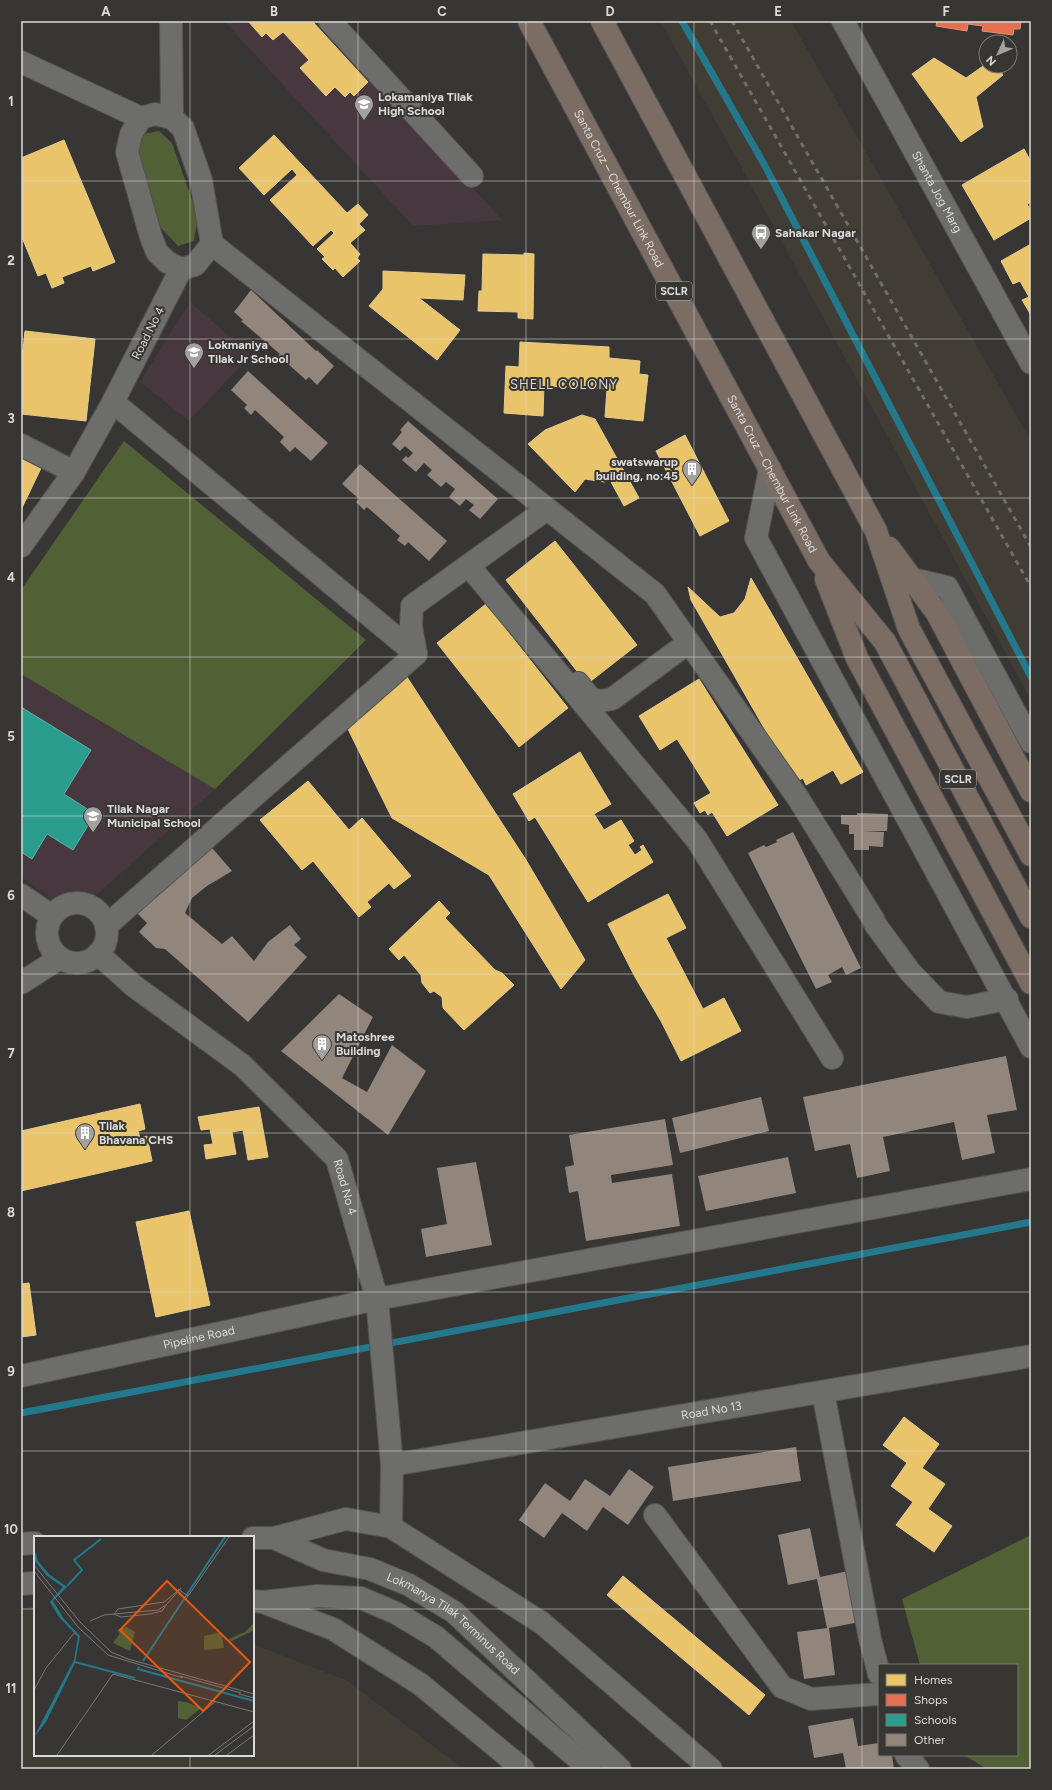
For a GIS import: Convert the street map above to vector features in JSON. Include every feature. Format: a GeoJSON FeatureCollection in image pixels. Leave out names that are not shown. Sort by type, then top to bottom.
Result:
{"type":"FeatureCollection","features":[{"type":"Feature","properties":{"kind":"highway","name":"Santa Cruz – Chembur Link Road"},"geometry":{"type":"LineString","coordinates":[[529,21],[819,561],[885,642],[1031,917]]}},
{"type":"Feature","properties":{"kind":"highway","name":"SCLR"},"geometry":{"type":"LineString","coordinates":[[602,21],[876,531],[909,629],[1031,855]]}},
{"type":"Feature","properties":{"kind":"highway"},"geometry":{"type":"LineString","coordinates":[[876,531],[937,613],[1031,791]]}},
{"type":"Feature","properties":{"kind":"highway"},"geometry":{"type":"LineString","coordinates":[[819,561],[857,658],[1031,983]]}},
{"type":"Feature","properties":{"kind":"street"},"geometry":{"type":"LineString","coordinates":[[171,21],[172,118]]}},
{"type":"Feature","properties":{"kind":"street"},"geometry":{"type":"LineString","coordinates":[[330,21],[472,176]]}},
{"type":"Feature","properties":{"kind":"street","name":"Shanta Jog Marg"},"geometry":{"type":"LineString","coordinates":[[843,21],[1031,363]]}},
{"type":"Feature","properties":{"kind":"street"},"geometry":{"type":"LineString","coordinates":[[21,62],[141,118],[155,114],[172,118],[183,128],[201,180],[212,244],[655,594],[798,798],[873,918],[875,924],[910,972],[939,1002],[967,1007],[1006,999]]}},
{"type":"Feature","properties":{"kind":"street"},"geometry":{"type":"LineString","coordinates":[[141,118],[131,134],[127,152],[151,237],[157,252],[167,262],[181,269],[195,265],[212,244]]}},
{"type":"Feature","properties":{"kind":"street","name":"Road No 4"},"geometry":{"type":"LineString","coordinates":[[21,546],[74,472],[113,402],[181,269]]}},
{"type":"Feature","properties":{"kind":"street"},"geometry":{"type":"LineString","coordinates":[[113,402],[416,654]]}},
{"type":"Feature","properties":{"kind":"street"},"geometry":{"type":"LineString","coordinates":[[21,445],[74,472]]}},
{"type":"Feature","properties":{"kind":"street"},"geometry":{"type":"LineString","coordinates":[[770,469],[756,538],[1031,1047]]}},
{"type":"Feature","properties":{"kind":"street"},"geometry":{"type":"LineString","coordinates":[[416,654],[410,626],[412,606],[547,509]]}},
{"type":"Feature","properties":{"kind":"street"},"geometry":{"type":"LineString","coordinates":[[472,563],[591,699],[601,701],[612,699],[688,643]]}},
{"type":"Feature","properties":{"kind":"street"},"geometry":{"type":"LineString","coordinates":[[472,563],[697,840],[832,1058]]}},
{"type":"Feature","properties":{"kind":"street"},"geometry":{"type":"LineString","coordinates":[[912,579],[947,587],[1031,742]]}},
{"type":"Feature","properties":{"kind":"street"},"geometry":{"type":"LineString","coordinates":[[106,926],[416,654]]}},
{"type":"Feature","properties":{"kind":"street"},"geometry":{"type":"LineString","coordinates":[[21,895],[52,916]]}},
{"type":"Feature","properties":{"kind":"street"},"geometry":{"type":"LineString","coordinates":[[76,903],[85,904],[95,909],[102,916],[106,926],[107,936],[104,946],[98,954],[90,960],[80,963],[69,962],[60,958],[53,951],[49,943],[48,929],[52,916],[58,909],[76,903]]}},
{"type":"Feature","properties":{"kind":"street","name":"Road No 4"},"geometry":{"type":"LineString","coordinates":[[98,954],[134,986],[242,1065],[337,1159],[377,1306],[392,1465],[391,1527]]}},
{"type":"Feature","properties":{"kind":"street"},"geometry":{"type":"LineString","coordinates":[[21,983],[60,958]]}},
{"type":"Feature","properties":{"kind":"street","name":"Pipeline Road"},"geometry":{"type":"LineString","coordinates":[[21,1376],[1031,1179]]}},
{"type":"Feature","properties":{"kind":"street","name":"Road No 13"},"geometry":{"type":"LineString","coordinates":[[392,1465],[1031,1356]]}},
{"type":"Feature","properties":{"kind":"street"},"geometry":{"type":"LineString","coordinates":[[823,1392],[870,1639],[878,1670]]}},
{"type":"Feature","properties":{"kind":"street"},"geometry":{"type":"LineString","coordinates":[[655,1516],[782,1687],[811,1699],[878,1694]]}},
{"type":"Feature","properties":{"kind":"street"},"geometry":{"type":"LineString","coordinates":[[263,1538],[346,1519],[391,1527],[542,1623],[711,1769]]}},
{"type":"Feature","properties":{"kind":"street","name":"Lokmanya Tilak Terminus Road"},"geometry":{"type":"LineString","coordinates":[[263,1538],[322,1560],[370,1569],[409,1586],[454,1612],[620,1769]]}},
{"type":"Feature","properties":{"kind":"street"},"geometry":{"type":"LineString","coordinates":[[21,1544],[34,1543]]}},
{"type":"Feature","properties":{"kind":"street"},"geometry":{"type":"LineString","coordinates":[[21,1584],[34,1584]]}},
{"type":"Feature","properties":{"kind":"street","name":"Lokmanya Tilak Terminus Road"},"geometry":{"type":"LineString","coordinates":[[258,1601],[318,1596],[361,1598],[396,1613],[436,1637],[590,1769]]}},
{"type":"Feature","properties":{"kind":"street"},"geometry":{"type":"LineString","coordinates":[[258,1601],[333,1630],[420,1684],[523,1769]]}},
{"type":"Feature","properties":{"kind":"street"},"geometry":{"type":"LineString","coordinates":[[907,1756],[918,1769]]}},
{"type":"Feature","properties":{"kind":"shaded area","name":"Lokamaniya Tilak High School"},"geometry":{"type":"Polygon","coordinates":[[[224,21],[320,21],[502,220],[413,226],[224,21]]]}},
{"type":"Feature","properties":{"kind":"shaded area"},"geometry":{"type":"Polygon","coordinates":[[[660,21],[791,21],[1031,441],[1031,700],[744,172],[660,21]]]}},
{"type":"Feature","properties":{"kind":"shaded area","name":"Lokmaniya Tilak Jr School"},"geometry":{"type":"Polygon","coordinates":[[[190,302],[251,355],[189,421],[140,382],[190,302]]]}},
{"type":"Feature","properties":{"kind":"shaded area","name":"Tilak Nagar Municipal School"},"geometry":{"type":"Polygon","coordinates":[[[21,674],[215,789],[75,914],[21,877],[21,674]]]}},
{"type":"Feature","properties":{"kind":"shaded area"},"geometry":{"type":"Polygon","coordinates":[[[34,1606],[34,1756],[254,1756],[254,1644],[348,1681],[463,1769],[21,1769],[21,1609],[34,1606]]]}},
{"type":"Feature","properties":{"kind":"green space"},"geometry":{"type":"Polygon","coordinates":[[[159,131],[172,143],[198,217],[194,241],[178,246],[161,228],[137,148],[143,134],[159,131]]]}},
{"type":"Feature","properties":{"kind":"green space"},"geometry":{"type":"Polygon","coordinates":[[[124,441],[366,640],[215,789],[21,674],[21,590],[124,441]]]}},
{"type":"Feature","properties":{"kind":"green space"},"geometry":{"type":"Polygon","coordinates":[[[1031,1535],[1031,1769],[987,1769],[966,1756],[1018,1756],[1018,1664],[920,1664],[902,1599],[1031,1535]]]}},
{"type":"Feature","properties":{"kind":"building: Homes"},"geometry":{"type":"Polygon","coordinates":[[[248,21],[312,21],[368,82],[354,96],[350,92],[345,97],[335,87],[326,96],[300,68],[309,60],[283,32],[273,40],[266,33],[262,37],[248,21]]]}},
{"type":"Feature","properties":{"kind":"building: Homes"},"geometry":{"type":"Polygon","coordinates":[[[934,58],[966,78],[978,70],[978,74],[1003,75],[976,97],[983,127],[961,142],[912,74],[934,58]]]}},
{"type":"Feature","properties":{"kind":"building: Homes"},"geometry":{"type":"Polygon","coordinates":[[[274,135],[347,213],[358,204],[368,215],[359,224],[365,230],[350,243],[360,254],[357,258],[360,261],[343,277],[335,268],[333,270],[322,259],[325,257],[317,249],[334,233],[331,230],[313,246],[270,200],[297,175],[292,169],[264,195],[239,168],[274,135]]]}},
{"type":"Feature","properties":{"kind":"building: Homes"},"geometry":{"type":"Polygon","coordinates":[[[64,140],[115,262],[93,271],[91,266],[62,277],[64,283],[52,288],[46,273],[38,276],[21,235],[21,158],[64,140]]]}},
{"type":"Feature","properties":{"kind":"building: Homes"},"geometry":{"type":"Polygon","coordinates":[[[1024,149],[1031,162],[1031,202],[1027,204],[1031,211],[1031,218],[994,240],[962,185],[1024,149]]]}},
{"type":"Feature","properties":{"kind":"building: Homes"},"geometry":{"type":"Polygon","coordinates":[[[1031,244],[1031,315],[1022,300],[1029,297],[1020,281],[1013,284],[1001,261],[1031,244]]]}},
{"type":"Feature","properties":{"kind":"building: Homes"},"geometry":{"type":"Polygon","coordinates":[[[524,253],[534,254],[533,319],[518,318],[518,312],[478,311],[479,291],[482,291],[483,254],[524,255],[524,253]]]}},
{"type":"Feature","properties":{"kind":"building: Homes"},"geometry":{"type":"Polygon","coordinates":[[[383,271],[465,275],[463,300],[419,298],[460,330],[437,360],[369,306],[383,289],[383,271]]]}},
{"type":"Feature","properties":{"kind":"building: Homes"},"geometry":{"type":"Polygon","coordinates":[[[25,331],[95,339],[86,421],[21,414],[21,368],[25,331]]]}},
{"type":"Feature","properties":{"kind":"building: Homes"},"geometry":{"type":"Polygon","coordinates":[[[520,342],[609,347],[609,358],[640,361],[639,374],[648,375],[643,421],[605,417],[607,389],[544,386],[543,416],[504,413],[506,366],[519,367],[520,342]]]}},
{"type":"Feature","properties":{"kind":"building: Homes"},"geometry":{"type":"Polygon","coordinates":[[[582,415],[595,419],[639,498],[624,506],[610,480],[604,482],[585,479],[575,492],[528,444],[545,430],[582,415]]]}},
{"type":"Feature","properties":{"kind":"building: Homes","name":"swatswarup building, no:45"},"geometry":{"type":"Polygon","coordinates":[[[685,435],[729,521],[700,536],[656,451],[685,435]]]}},
{"type":"Feature","properties":{"kind":"building: Homes"},"geometry":{"type":"Polygon","coordinates":[[[21,456],[42,466],[21,510],[21,456]]]}},
{"type":"Feature","properties":{"kind":"building: Homes"},"geometry":{"type":"Polygon","coordinates":[[[555,541],[637,645],[587,684],[506,580],[555,541]]]}},
{"type":"Feature","properties":{"kind":"building: Homes"},"geometry":{"type":"Polygon","coordinates":[[[751,578],[863,772],[841,784],[833,770],[806,785],[803,778],[795,782],[691,600],[688,587],[720,617],[734,613],[745,599],[751,578]]]}},
{"type":"Feature","properties":{"kind":"building: Homes"},"geometry":{"type":"Polygon","coordinates":[[[486,604],[568,708],[519,747],[437,643],[486,604]]]}},
{"type":"Feature","properties":{"kind":"building: Homes"},"geometry":{"type":"Polygon","coordinates":[[[405,674],[526,860],[585,960],[561,989],[489,875],[392,818],[345,723],[405,674]]]}},
{"type":"Feature","properties":{"kind":"building: Homes"},"geometry":{"type":"Polygon","coordinates":[[[699,679],[778,805],[727,836],[712,812],[708,815],[705,810],[700,813],[694,803],[711,793],[677,739],[660,750],[639,716],[699,679]]]}},
{"type":"Feature","properties":{"kind":"building: Homes"},"geometry":{"type":"Polygon","coordinates":[[[580,752],[611,804],[594,814],[604,830],[621,820],[634,841],[628,845],[635,855],[642,850],[640,847],[643,845],[653,862],[588,902],[535,817],[529,821],[513,794],[580,752]]]}},
{"type":"Feature","properties":{"kind":"building: Homes"},"geometry":{"type":"Polygon","coordinates":[[[308,781],[349,830],[362,818],[411,876],[394,889],[389,883],[367,902],[371,907],[359,917],[313,861],[302,870],[260,820],[308,781]]]}},
{"type":"Feature","properties":{"kind":"building: Homes"},"geometry":{"type":"Polygon","coordinates":[[[668,894],[686,928],[666,938],[703,1009],[724,998],[741,1031],[681,1061],[608,924],[668,894]]]}},
{"type":"Feature","properties":{"kind":"building: Homes"},"geometry":{"type":"Polygon","coordinates":[[[439,901],[450,913],[445,918],[495,970],[502,973],[514,985],[464,1030],[443,1008],[442,997],[434,991],[430,993],[422,983],[421,975],[404,955],[399,960],[389,949],[439,901]]]}},
{"type":"Feature","properties":{"kind":"building: Homes","name":"Tilak Bhavana CHS"},"geometry":{"type":"Polygon","coordinates":[[[140,1104],[145,1129],[138,1131],[140,1138],[147,1136],[152,1161],[21,1191],[21,1131],[140,1104]]]}},
{"type":"Feature","properties":{"kind":"building: Homes"},"geometry":{"type":"Polygon","coordinates":[[[259,1107],[268,1157],[248,1160],[243,1130],[232,1132],[236,1154],[206,1159],[204,1145],[213,1144],[210,1129],[201,1130],[198,1117],[259,1107]]]}},
{"type":"Feature","properties":{"kind":"building: Homes"},"geometry":{"type":"Polygon","coordinates":[[[189,1211],[210,1305],[156,1317],[136,1222],[189,1211]]]}},
{"type":"Feature","properties":{"kind":"building: Homes"},"geometry":{"type":"Polygon","coordinates":[[[29,1283],[36,1335],[21,1337],[21,1284],[29,1283]]]}},
{"type":"Feature","properties":{"kind":"building: Homes"},"geometry":{"type":"Polygon","coordinates":[[[904,1417],[939,1444],[922,1468],[945,1484],[928,1509],[952,1526],[934,1552],[896,1525],[913,1502],[891,1486],[907,1463],[883,1445],[904,1417]]]}},
{"type":"Feature","properties":{"kind":"building: Homes"},"geometry":{"type":"Polygon","coordinates":[[[623,1576],[765,1695],[749,1715],[607,1595],[623,1576]]]}},
{"type":"Feature","properties":{"kind":"building: Shops"},"geometry":{"type":"Polygon","coordinates":[[[937,21],[1021,21],[1020,29],[1014,29],[1013,34],[982,31],[983,26],[968,24],[967,31],[936,26],[937,21]]]}},
{"type":"Feature","properties":{"kind":"building: Schools"},"geometry":{"type":"Polygon","coordinates":[[[21,707],[91,750],[64,794],[95,814],[73,850],[47,834],[32,859],[21,852],[21,707]]]}},
{"type":"Feature","properties":{"kind":"building: Other"},"geometry":{"type":"Polygon","coordinates":[[[251,290],[334,366],[317,385],[309,377],[306,380],[278,355],[280,354],[241,321],[243,320],[234,312],[251,290]]]}},
{"type":"Feature","properties":{"kind":"building: Other"},"geometry":{"type":"Polygon","coordinates":[[[248,371],[328,443],[311,461],[295,447],[290,452],[280,442],[284,437],[255,410],[251,415],[244,408],[247,405],[231,390],[248,371]]]}},
{"type":"Feature","properties":{"kind":"building: Other"},"geometry":{"type":"Polygon","coordinates":[[[408,421],[498,499],[480,519],[469,510],[474,505],[466,499],[460,506],[449,497],[455,489],[446,482],[441,487],[427,475],[432,470],[424,463],[416,472],[402,460],[406,456],[408,458],[413,453],[405,446],[400,451],[392,444],[402,432],[400,430],[408,421]]]}},
{"type":"Feature","properties":{"kind":"building: Other"},"geometry":{"type":"Polygon","coordinates":[[[360,464],[447,541],[429,561],[408,542],[405,546],[397,540],[400,536],[367,507],[364,510],[356,502],[359,499],[342,484],[360,464]]]}},
{"type":"Feature","properties":{"kind":"building: Other"},"geometry":{"type":"Polygon","coordinates":[[[857,813],[888,814],[887,831],[863,831],[884,832],[883,847],[869,846],[869,850],[854,850],[854,834],[849,834],[849,825],[841,824],[841,815],[857,815],[857,813]]]}},
{"type":"Feature","properties":{"kind":"building: Other"},"geometry":{"type":"Polygon","coordinates":[[[793,832],[861,968],[846,975],[842,967],[828,975],[832,982],[816,989],[748,853],[764,845],[766,847],[777,842],[776,840],[793,832]]]}},
{"type":"Feature","properties":{"kind":"building: Other"},"geometry":{"type":"Polygon","coordinates":[[[207,842],[232,871],[207,886],[192,898],[185,913],[222,944],[232,936],[254,961],[268,942],[290,925],[301,939],[294,945],[307,957],[248,1022],[165,949],[156,948],[139,932],[147,923],[136,912],[207,842]]]}},
{"type":"Feature","properties":{"kind":"building: Other","name":"Matoshree Building"},"geometry":{"type":"Polygon","coordinates":[[[339,994],[373,1017],[342,1078],[367,1092],[392,1045],[426,1071],[388,1135],[281,1051],[339,994]]]}},
{"type":"Feature","properties":{"kind":"building: Other"},"geometry":{"type":"Polygon","coordinates":[[[1006,1056],[1017,1110],[987,1115],[995,1153],[962,1160],[954,1122],[883,1137],[890,1171],[857,1178],[850,1144],[815,1151],[803,1097],[1006,1056]]]}},
{"type":"Feature","properties":{"kind":"building: Other"},"geometry":{"type":"Polygon","coordinates":[[[761,1097],[769,1131],[680,1153],[672,1118],[761,1097]]]}},
{"type":"Feature","properties":{"kind":"building: Other"},"geometry":{"type":"Polygon","coordinates":[[[665,1119],[673,1165],[611,1175],[612,1183],[672,1174],[680,1226],[586,1241],[578,1191],[569,1193],[565,1167],[574,1165],[569,1135],[665,1119]]]}},
{"type":"Feature","properties":{"kind":"building: Other"},"geometry":{"type":"Polygon","coordinates":[[[788,1157],[796,1193],[706,1211],[698,1176],[788,1157]]]}},
{"type":"Feature","properties":{"kind":"building: Other"},"geometry":{"type":"Polygon","coordinates":[[[476,1162],[492,1245],[426,1257],[421,1229],[447,1224],[437,1168],[476,1162]]]}},
{"type":"Feature","properties":{"kind":"building: Other"},"geometry":{"type":"Polygon","coordinates":[[[796,1447],[801,1481],[673,1501],[668,1467],[796,1447]]]}},
{"type":"Feature","properties":{"kind":"building: Other"},"geometry":{"type":"Polygon","coordinates":[[[629,1469],[654,1487],[628,1525],[603,1507],[587,1531],[562,1513],[544,1538],[519,1520],[545,1483],[570,1501],[585,1479],[610,1496],[629,1469]]]}},
{"type":"Feature","properties":{"kind":"building: Other"},"geometry":{"type":"Polygon","coordinates":[[[810,1528],[820,1577],[848,1571],[859,1622],[829,1628],[835,1675],[804,1679],[797,1632],[827,1628],[817,1579],[788,1585],[778,1535],[810,1528]]]}},
{"type":"Feature","properties":{"kind":"building: Other"},"geometry":{"type":"Polygon","coordinates":[[[853,1718],[858,1746],[878,1743],[878,1756],[892,1756],[894,1769],[846,1769],[843,1753],[814,1758],[808,1726],[853,1718]]]}},
{"type":"Feature","properties":{"kind":"waterway"},"geometry":{"type":"LineString","coordinates":[[682,21],[764,164],[1031,677]]}},
{"type":"Feature","properties":{"kind":"waterway"},"geometry":{"type":"LineString","coordinates":[[21,1413],[1031,1222]]}},
{"type":"Feature","properties":{"kind":"railway"},"geometry":{"type":"LineString","coordinates":[[710,21],[1031,587]]}},
{"type":"Feature","properties":{"kind":"railway"},"geometry":{"type":"LineString","coordinates":[[732,21],[1031,547]]}},
{"type":"Feature","properties":{"kind":"place","name":"Lokamaniya Tilak High School"},"geometry":{"type":"Point","coordinates":[364,121]}},
{"type":"Feature","properties":{"kind":"place","name":"Sahakar Nagar"},"geometry":{"type":"Point","coordinates":[761,250]}},
{"type":"Feature","properties":{"kind":"place","name":"Lokmaniya Tilak Jr School"},"geometry":{"type":"Point","coordinates":[194,369]}},
{"type":"Feature","properties":{"kind":"place","name":"swatswarup building, no:45"},"geometry":{"type":"Point","coordinates":[692,486]}},
{"type":"Feature","properties":{"kind":"place","name":"Tilak Nagar Municipal School"},"geometry":{"type":"Point","coordinates":[93,833]}},
{"type":"Feature","properties":{"kind":"place","name":"Matoshree Building"},"geometry":{"type":"Point","coordinates":[322,1061]}},
{"type":"Feature","properties":{"kind":"place","name":"Tilak Bhavana CHS"},"geometry":{"type":"Point","coordinates":[85,1150]}},
{"type":"Feature","properties":{"kind":"district","name":"SHELL COLONY"},"geometry":{"type":"Point","coordinates":[564,384]}}]}
